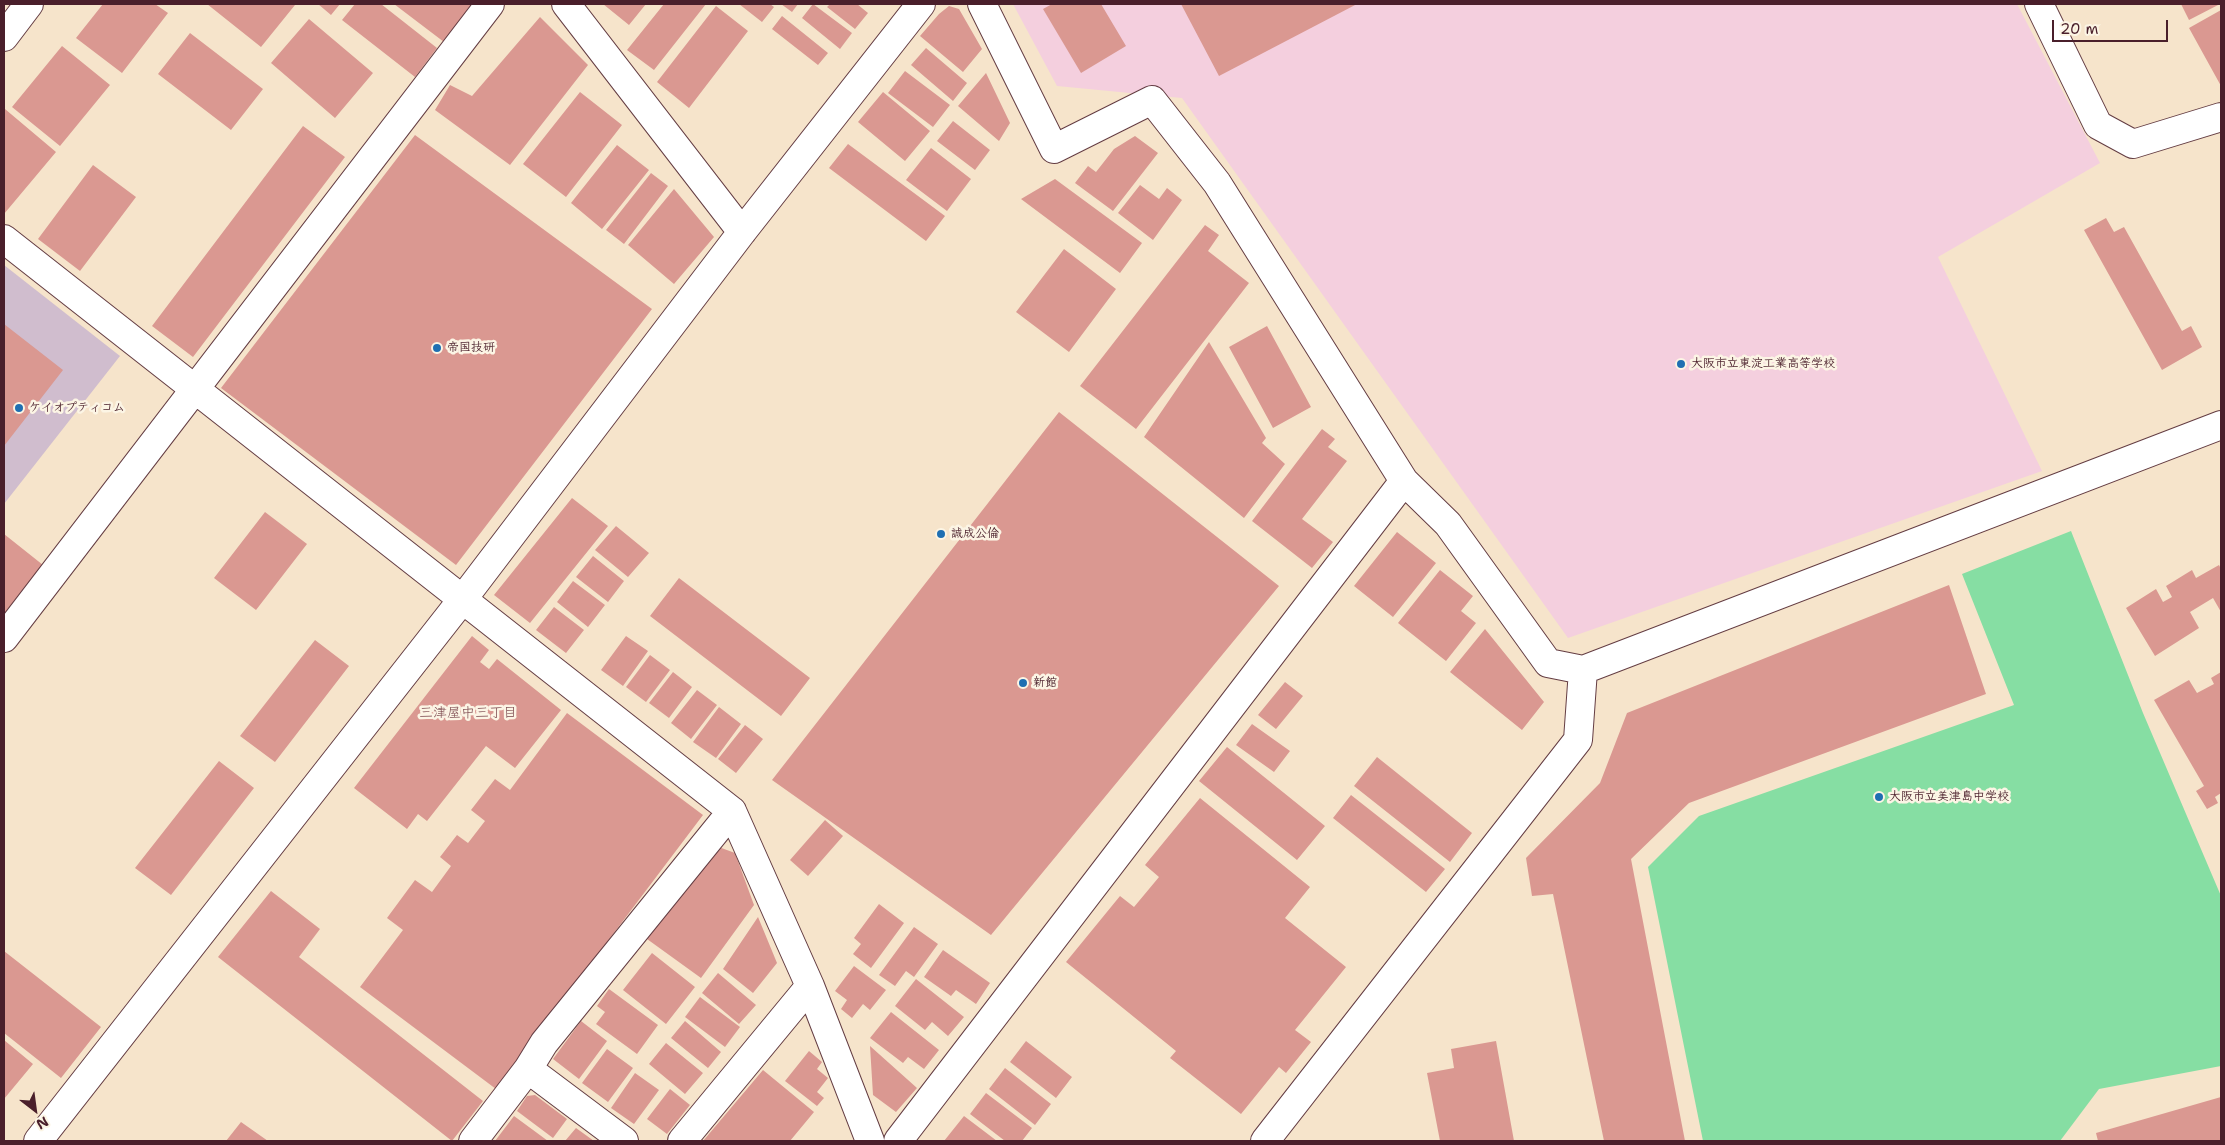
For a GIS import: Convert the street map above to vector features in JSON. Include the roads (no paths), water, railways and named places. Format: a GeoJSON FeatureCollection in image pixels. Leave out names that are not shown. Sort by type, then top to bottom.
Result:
{"type":"FeatureCollection","features":[{"type":"Feature","properties":{"kind":"street"},"geometry":{"type":"LineString","coordinates":[[4,37],[29,4]]}},
{"type":"Feature","properties":{"kind":"street"},"geometry":{"type":"LineString","coordinates":[[4,638],[490,4]]}},
{"type":"Feature","properties":{"kind":"street"},"geometry":{"type":"LineString","coordinates":[[566,4],[742,232]]}},
{"type":"Feature","properties":{"kind":"street"},"geometry":{"type":"LineString","coordinates":[[38,1141],[462,600],[742,232],[921,4]]}},
{"type":"Feature","properties":{"kind":"street"},"geometry":{"type":"LineString","coordinates":[[982,4],[1054,149],[1152,100],[1217,183],[1404,481],[1448,524],[1548,663],[1583,670],[2221,425]]}},
{"type":"Feature","properties":{"kind":"street"},"geometry":{"type":"LineString","coordinates":[[2039,4],[2098,125],[2134,144],[2221,117]]}},
{"type":"Feature","properties":{"kind":"street"},"geometry":{"type":"LineString","coordinates":[[4,239],[732,811],[810,986],[870,1141]]}},
{"type":"Feature","properties":{"kind":"street"},"geometry":{"type":"LineString","coordinates":[[898,1141],[1404,481]]}},
{"type":"Feature","properties":{"kind":"street"},"geometry":{"type":"LineString","coordinates":[[1265,1141],[1578,740],[1583,670]]}},
{"type":"Feature","properties":{"kind":"street"},"geometry":{"type":"LineString","coordinates":[[473,1141],[528,1069],[544,1043],[732,811]]}},
{"type":"Feature","properties":{"kind":"street"},"geometry":{"type":"LineString","coordinates":[[682,1141],[810,986]]}},
{"type":"Feature","properties":{"kind":"street"},"geometry":{"type":"LineString","coordinates":[[528,1069],[624,1141]]}},
{"type":"Feature","properties":{"kind":"place","name":"帝国技研"},"geometry":{"type":"Point","coordinates":[437,348]}},
{"type":"Feature","properties":{"kind":"place","name":"大阪市立東淀工業高等学校"},"geometry":{"type":"Point","coordinates":[1681,364]}},
{"type":"Feature","properties":{"kind":"place","name":"ケイオプティコム"},"geometry":{"type":"Point","coordinates":[19,408]}},
{"type":"Feature","properties":{"kind":"place","name":"誠成公倫"},"geometry":{"type":"Point","coordinates":[941,534]}},
{"type":"Feature","properties":{"kind":"place","name":"新館"},"geometry":{"type":"Point","coordinates":[1023,683]}},
{"type":"Feature","properties":{"kind":"place","name":"大阪市立美津島中学校"},"geometry":{"type":"Point","coordinates":[1879,797]}},
{"type":"Feature","properties":{"kind":"district","name":"三津屋中三丁目"},"geometry":{"type":"Point","coordinates":[468,713]}}]}
